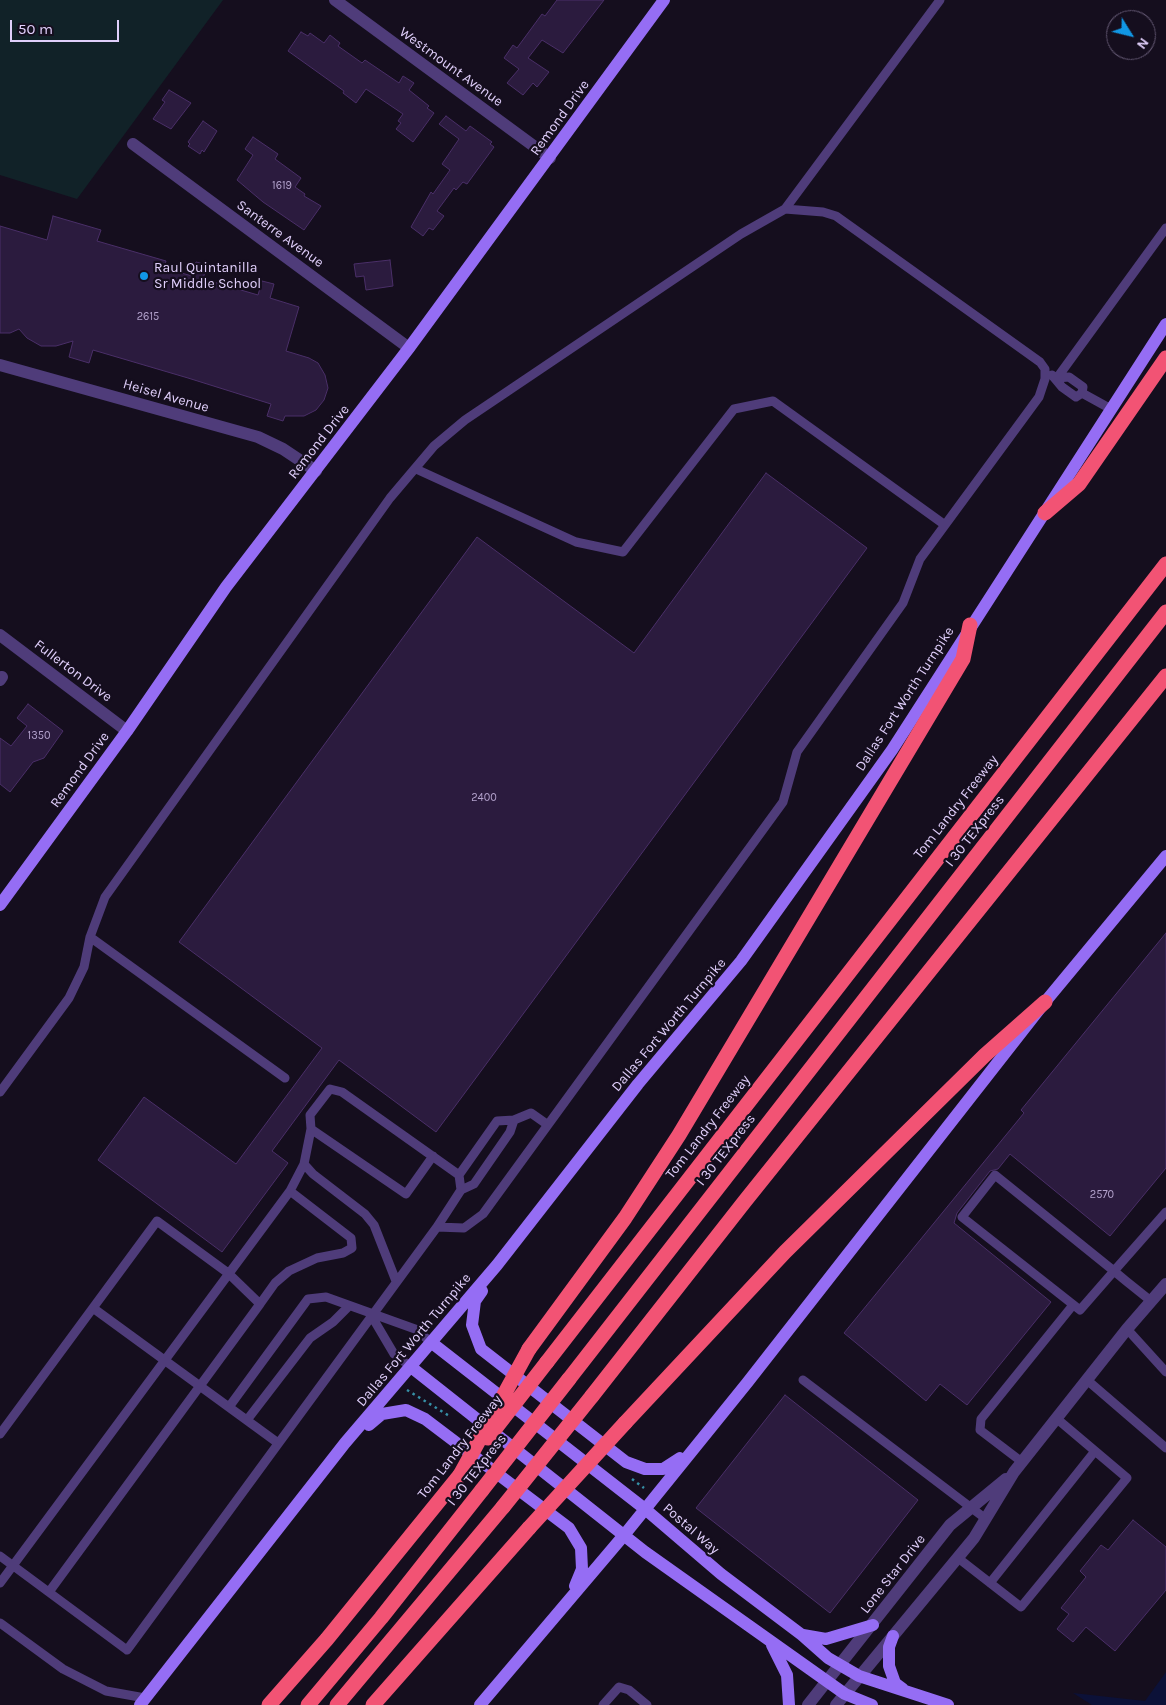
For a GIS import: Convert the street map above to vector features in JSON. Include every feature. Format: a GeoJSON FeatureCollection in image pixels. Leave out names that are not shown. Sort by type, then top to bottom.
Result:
{"type":"FeatureCollection","features":[{"type":"Feature","properties":{"kind":"highway"},"geometry":{"type":"LineString","coordinates":[[1044,513],[1079,484],[1166,358]]}},
{"type":"Feature","properties":{"kind":"highway","name":"Tom Landry Freeway"},"geometry":{"type":"LineString","coordinates":[[269,1705],[327,1639],[460,1475],[1166,564]]}},
{"type":"Feature","properties":{"kind":"highway","name":"I 30 TEXpress"},"geometry":{"type":"LineString","coordinates":[[308,1705],[381,1618],[482,1490],[1166,612]]}},
{"type":"Feature","properties":{"kind":"highway"},"geometry":{"type":"LineString","coordinates":[[460,1475],[529,1349],[625,1218],[679,1135],[963,659],[970,625]]}},
{"type":"Feature","properties":{"kind":"highway"},"geometry":{"type":"LineString","coordinates":[[337,1705],[503,1507],[745,1201],[1166,676]]}},
{"type":"Feature","properties":{"kind":"highway"},"geometry":{"type":"LineString","coordinates":[[373,1705],[529,1528],[785,1252],[941,1098],[1045,1002]]}},
{"type":"Feature","properties":{"kind":"main road","name":"Remond Drive"},"geometry":{"type":"LineString","coordinates":[[0,905],[127,731],[226,588],[409,348],[664,0]]}},
{"type":"Feature","properties":{"kind":"main road","name":"Dallas Fort Worth Turnpike"},"geometry":{"type":"LineString","coordinates":[[143,1702],[346,1443],[497,1265],[638,1084],[741,961],[892,750],[970,625],[1166,324]]}},
{"type":"Feature","properties":{"kind":"main road"},"geometry":{"type":"LineString","coordinates":[[480,1705],[625,1534],[1045,1002],[1166,856]]}},
{"type":"Feature","properties":{"kind":"main road"},"geometry":{"type":"LineString","coordinates":[[497,1265],[475,1301],[472,1325],[481,1349],[626,1462],[645,1468],[664,1469],[691,1451]]}},
{"type":"Feature","properties":{"kind":"main road","name":"Postal Way"},"geometry":{"type":"LineString","coordinates":[[432,1343],[645,1509],[720,1574],[840,1666],[859,1676],[948,1705]]}},
{"type":"Feature","properties":{"kind":"main road"},"geometry":{"type":"LineString","coordinates":[[411,1367],[625,1534],[645,1552],[845,1694],[872,1705]]}},
{"type":"Feature","properties":{"kind":"main road"},"geometry":{"type":"LineString","coordinates":[[346,1443],[382,1414],[406,1410],[425,1418],[569,1528],[581,1548],[582,1569],[570,1597]]}},
{"type":"Feature","properties":{"kind":"main road"},"geometry":{"type":"LineString","coordinates":[[802,1635],[826,1639],[873,1625]]}},
{"type":"Feature","properties":{"kind":"main road"},"geometry":{"type":"LineString","coordinates":[[893,1636],[889,1647],[888,1666],[895,1683],[905,1691]]}},
{"type":"Feature","properties":{"kind":"main road"},"geometry":{"type":"LineString","coordinates":[[769,1640],[788,1675],[789,1705]]}},
{"type":"Feature","properties":{"kind":"street","name":"Westmount Avenue"},"geometry":{"type":"LineString","coordinates":[[335,0],[550,158]]}},
{"type":"Feature","properties":{"kind":"street","name":"Santerre Avenue"},"geometry":{"type":"LineString","coordinates":[[133,144],[409,348]]}},
{"type":"Feature","properties":{"kind":"street","name":"Heisel Avenue"},"geometry":{"type":"LineString","coordinates":[[0,365],[258,437],[283,449],[316,471]]}},
{"type":"Feature","properties":{"kind":"street","name":"Fullerton Drive"},"geometry":{"type":"LineString","coordinates":[[0,635],[127,731]]}},
{"type":"Feature","properties":{"kind":"street","name":"Lone Star Drive"},"geometry":{"type":"LineString","coordinates":[[836,1705],[958,1558],[1018,1467],[1127,1329],[1166,1284]]}},
{"type":"Feature","properties":{"kind":"street","name":"Lone Star Drive"},"geometry":{"type":"LineString","coordinates":[[808,1705],[873,1625],[950,1524],[1018,1467]]}},
{"type":"Feature","properties":{"kind":"lane"},"geometry":{"type":"LineString","coordinates":[[0,1092],[69,998],[84,967],[90,937],[106,897],[385,506],[434,446],[466,420],[741,234],[785,210],[940,0]]}},
{"type":"Feature","properties":{"kind":"lane"},"geometry":{"type":"LineString","coordinates":[[785,210],[823,212],[836,216],[1040,362],[1045,369],[1057,378],[1062,387],[1076,397],[1082,393],[1111,409]]}},
{"type":"Feature","properties":{"kind":"lane"},"geometry":{"type":"LineString","coordinates":[[1057,378],[1166,228]]}},
{"type":"Feature","properties":{"kind":"lane"},"geometry":{"type":"LineString","coordinates":[[437,1227],[464,1228],[483,1214],[783,802],[797,752],[903,603],[920,559],[1039,397],[1045,379],[1045,369]]}},
{"type":"Feature","properties":{"kind":"lane"},"geometry":{"type":"LineString","coordinates":[[416,468],[576,542],[623,552],[734,408],[773,401],[945,525]]}},
{"type":"Feature","properties":{"kind":"lane"},"geometry":{"type":"LineString","coordinates":[[90,937],[285,1078]]}},
{"type":"Feature","properties":{"kind":"lane"},"geometry":{"type":"LineString","coordinates":[[0,1583],[290,1191],[304,1164],[311,1129],[310,1115],[330,1089],[342,1092],[459,1175]]}},
{"type":"Feature","properties":{"kind":"lane"},"geometry":{"type":"LineString","coordinates":[[461,1190],[459,1175],[497,1121],[514,1120],[531,1113],[548,1125]]}},
{"type":"Feature","properties":{"kind":"lane"},"geometry":{"type":"LineString","coordinates":[[0,1556],[127,1650],[437,1227],[461,1190],[474,1184],[510,1132],[514,1120]]}},
{"type":"Feature","properties":{"kind":"lane"},"geometry":{"type":"LineString","coordinates":[[311,1129],[406,1194],[433,1156]]}},
{"type":"Feature","properties":{"kind":"lane"},"geometry":{"type":"LineString","coordinates":[[304,1164],[313,1174],[365,1214],[374,1225],[396,1281]]}},
{"type":"Feature","properties":{"kind":"lane"},"geometry":{"type":"LineString","coordinates":[[1151,1301],[1114,1271],[995,1174],[962,1217],[1080,1310],[1114,1271],[1166,1212]]}},
{"type":"Feature","properties":{"kind":"lane"},"geometry":{"type":"LineString","coordinates":[[49,1592],[275,1283],[289,1271],[317,1258],[343,1253],[352,1248],[350,1238],[290,1191]]}},
{"type":"Feature","properties":{"kind":"lane"},"geometry":{"type":"LineString","coordinates":[[0,1434],[157,1221],[228,1273],[260,1304]]}},
{"type":"Feature","properties":{"kind":"lane"},"geometry":{"type":"LineString","coordinates":[[229,1407],[308,1299],[326,1297],[348,1307],[415,1329],[432,1343]]}},
{"type":"Feature","properties":{"kind":"lane"},"geometry":{"type":"LineString","coordinates":[[1018,1467],[980,1430],[981,1419],[1074,1305]]}},
{"type":"Feature","properties":{"kind":"lane"},"geometry":{"type":"LineString","coordinates":[[247,1420],[310,1338],[333,1322],[348,1307]]}},
{"type":"Feature","properties":{"kind":"lane"},"geometry":{"type":"LineString","coordinates":[[93,1308],[278,1443]]}},
{"type":"Feature","properties":{"kind":"lane"},"geometry":{"type":"LineString","coordinates":[[371,1315],[394,1354],[411,1367]]}},
{"type":"Feature","properties":{"kind":"lane"},"geometry":{"type":"LineString","coordinates":[[1127,1329],[1166,1372]]}},
{"type":"Feature","properties":{"kind":"lane"},"geometry":{"type":"LineString","coordinates":[[803,1380],[986,1518]]}},
{"type":"Feature","properties":{"kind":"lane"},"geometry":{"type":"LineString","coordinates":[[1087,1380],[1166,1448]]}},
{"type":"Feature","properties":{"kind":"lane"},"geometry":{"type":"LineString","coordinates":[[958,1558],[1021,1607],[1128,1478],[1056,1418]]}},
{"type":"Feature","properties":{"kind":"lane"},"geometry":{"type":"LineString","coordinates":[[990,1583],[1095,1451]]}},
{"type":"Feature","properties":{"kind":"lane"},"geometry":{"type":"LineString","coordinates":[[0,1623],[63,1669],[106,1691],[143,1702]]}},
{"type":"Feature","properties":{"kind":"lane"},"geometry":{"type":"LineString","coordinates":[[603,1705],[619,1687],[628,1690],[647,1705]]}},
{"type":"Feature","properties":{"kind":"shaded area"},"geometry":{"type":"Polygon","coordinates":[[[0,0],[223,0],[77,199],[0,175],[0,0]]]}},
{"type":"Feature","properties":{"kind":"shaded area"},"geometry":{"type":"Polygon","coordinates":[[[1166,1672],[1166,1705],[1092,1705],[1073,1693],[1145,1701],[1166,1672]]]}},
{"type":"Feature","properties":{"kind":"building"},"geometry":{"type":"Polygon","coordinates":[[[557,0],[604,0],[563,53],[542,40],[528,58],[549,72],[537,87],[533,83],[523,95],[507,83],[519,69],[504,58],[513,45],[517,48],[542,14],[545,16],[557,0]]]}},
{"type":"Feature","properties":{"kind":"building"},"geometry":{"type":"Polygon","coordinates":[[[301,32],[308,36],[310,33],[324,43],[330,35],[340,43],[338,46],[362,63],[365,60],[399,83],[403,76],[414,83],[409,90],[429,106],[427,108],[434,113],[413,142],[396,129],[401,123],[398,121],[403,114],[366,89],[356,103],[343,93],[344,91],[288,51],[301,32]]]}},
{"type":"Feature","properties":{"kind":"building"},"geometry":{"type":"Polygon","coordinates":[[[169,90],[191,103],[171,129],[153,119],[165,102],[162,100],[169,90]]]}},
{"type":"Feature","properties":{"kind":"building"},"geometry":{"type":"Polygon","coordinates":[[[446,116],[466,131],[470,126],[492,142],[490,144],[494,147],[467,184],[463,182],[456,190],[454,188],[437,211],[444,216],[433,230],[429,228],[423,236],[411,227],[431,192],[433,194],[450,170],[442,164],[459,139],[439,124],[446,116]]]}},
{"type":"Feature","properties":{"kind":"building"},"geometry":{"type":"Polygon","coordinates":[[[203,121],[217,131],[204,152],[202,150],[200,154],[188,146],[190,144],[188,142],[203,121]]]}},
{"type":"Feature","properties":{"kind":"building"},"geometry":{"type":"Polygon","coordinates":[[[253,137],[278,154],[275,159],[301,178],[295,187],[305,194],[304,196],[321,206],[304,230],[263,202],[237,180],[253,155],[245,149],[253,137]]]}},
{"type":"Feature","properties":{"kind":"building"},"geometry":{"type":"Polygon","coordinates":[[[53,216],[101,230],[97,241],[166,261],[164,268],[192,276],[196,262],[207,265],[203,279],[258,295],[262,281],[274,284],[270,298],[299,307],[286,351],[309,358],[318,363],[325,375],[328,388],[324,400],[316,410],[304,416],[285,416],[283,421],[267,416],[271,404],[188,378],[93,350],[89,363],[69,357],[73,341],[56,346],[41,346],[27,338],[19,329],[10,333],[0,333],[0,226],[47,240],[53,216]]]}},
{"type":"Feature","properties":{"kind":"building"},"geometry":{"type":"Polygon","coordinates":[[[390,260],[393,286],[366,290],[364,276],[356,277],[354,264],[390,260]]]}},
{"type":"Feature","properties":{"kind":"building"},"geometry":{"type":"Polygon","coordinates":[[[766,473],[867,548],[436,1132],[339,1060],[272,1151],[288,1163],[222,1252],[98,1160],[144,1097],[236,1164],[322,1048],[179,942],[477,537],[634,653],[766,473]]]}},
{"type":"Feature","properties":{"kind":"building"},"geometry":{"type":"Polygon","coordinates":[[[28,704],[63,731],[44,758],[33,762],[10,792],[0,784],[0,738],[11,746],[27,726],[17,718],[28,704]]]}},
{"type":"Feature","properties":{"kind":"building"},"geometry":{"type":"Polygon","coordinates":[[[1166,933],[1166,1168],[1110,1236],[1010,1154],[998,1169],[990,1171],[957,1213],[954,1223],[1051,1302],[967,1405],[940,1384],[926,1401],[844,1333],[1024,1113],[1021,1110],[1166,933]]]}},
{"type":"Feature","properties":{"kind":"building"},"geometry":{"type":"Polygon","coordinates":[[[785,1395],[918,1500],[830,1613],[696,1508],[785,1395]]]}},
{"type":"Feature","properties":{"kind":"building"},"geometry":{"type":"Polygon","coordinates":[[[1133,1520],[1166,1547],[1166,1590],[1115,1651],[1086,1627],[1073,1642],[1057,1629],[1069,1614],[1061,1608],[1086,1577],[1080,1571],[1101,1545],[1108,1550],[1133,1520]]]}},
{"type":"Feature","properties":{"kind":"place","name":"Raul Quintanilla Sr Middle School"},"geometry":{"type":"Point","coordinates":[144,276]}}]}
